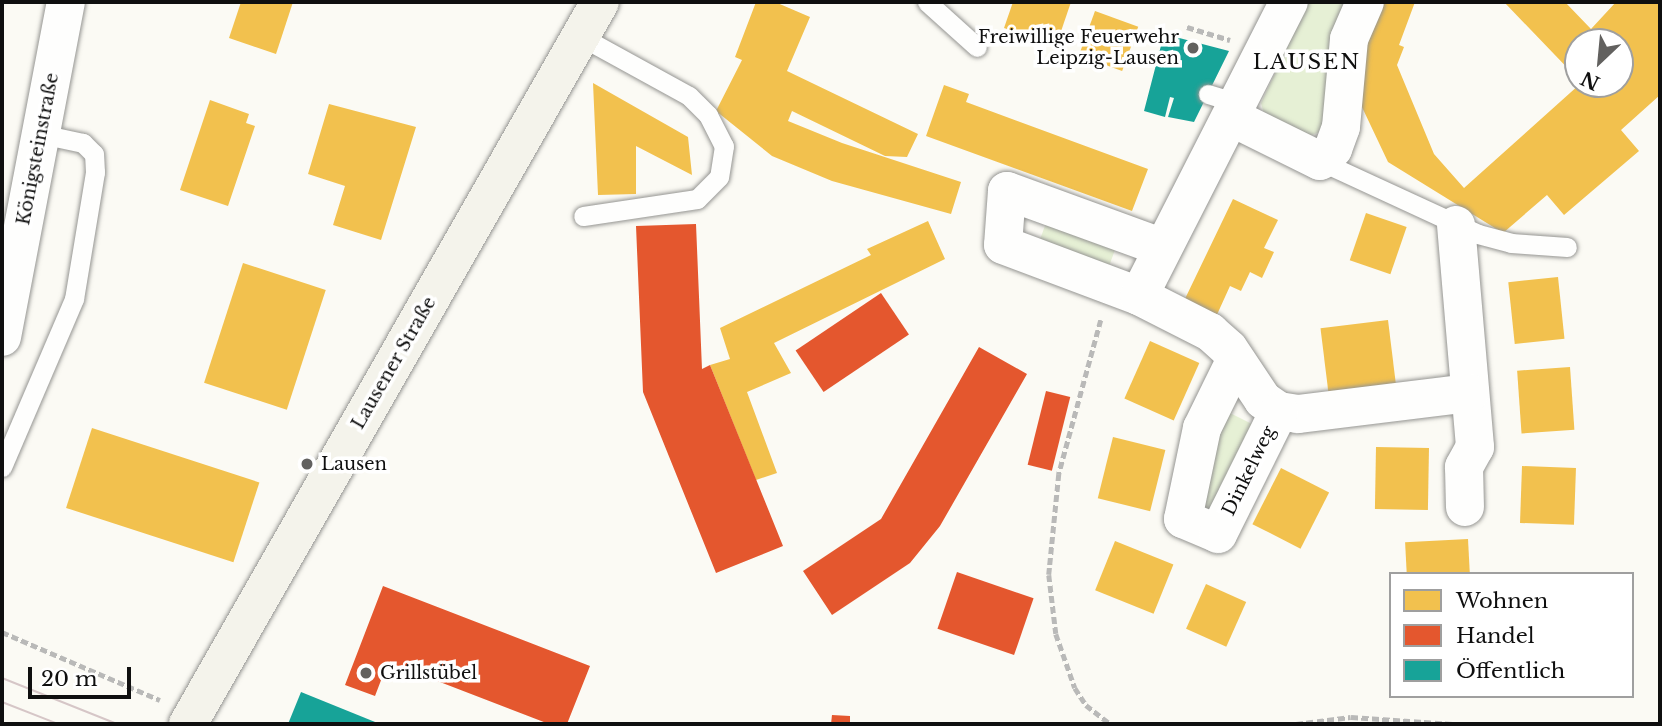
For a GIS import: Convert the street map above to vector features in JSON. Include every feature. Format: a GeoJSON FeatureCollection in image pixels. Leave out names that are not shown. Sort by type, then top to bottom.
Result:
{"type":"FeatureCollection","features":[{"type":"Feature","properties":{"kind":"main road","name":"Lausener Straße"},"geometry":{"type":"LineString","coordinates":[[178,714],[600,2]]}},
{"type":"Feature","properties":{"kind":"street","name":"Königsteinstraße"},"geometry":{"type":"LineString","coordinates":[[2,337],[66,2]]}},
{"type":"Feature","properties":{"kind":"street"},"geometry":{"type":"LineString","coordinates":[[1126,291],[1161,247],[1226,105],[1289,2]]}},
{"type":"Feature","properties":{"kind":"street"},"geometry":{"type":"LineString","coordinates":[[1226,105],[1320,161],[1333,149],[1341,127],[1349,39],[1365,2]]}},
{"type":"Feature","properties":{"kind":"street","name":"Dinkelweg"},"geometry":{"type":"LineString","coordinates":[[1161,247],[1007,191],[1003,245],[1126,291],[1210,332],[1263,400],[1279,411],[1298,414],[1470,393]]}},
{"type":"Feature","properties":{"kind":"street"},"geometry":{"type":"LineString","coordinates":[[1456,225],[1475,447],[1464,467],[1465,507]]}},
{"type":"Feature","properties":{"kind":"street","name":"Dinkelweg"},"geometry":{"type":"LineString","coordinates":[[1235,361],[1202,428],[1183,519],[1218,534],[1279,411]]}},
{"type":"Feature","properties":{"kind":"lane"},"geometry":{"type":"LineString","coordinates":[[928,2],[977,47]]}},
{"type":"Feature","properties":{"kind":"lane"},"geometry":{"type":"LineString","coordinates":[[580,36],[689,96],[708,115],[724,146],[719,177],[697,199],[583,216]]}},
{"type":"Feature","properties":{"kind":"lane"},"geometry":{"type":"LineString","coordinates":[[2,467],[74,299],[95,172],[94,154],[83,143],[41,134]]}},
{"type":"Feature","properties":{"kind":"lane"},"geometry":{"type":"LineString","coordinates":[[1320,161],[1456,225],[1511,243],[1567,247]]}},
{"type":"Feature","properties":{"kind":"path"},"geometry":{"type":"LineString","coordinates":[[1110,724],[1086,705],[1075,688],[1057,641],[1049,575],[1059,474],[1126,291]]}},
{"type":"Feature","properties":{"kind":"path"},"geometry":{"type":"LineString","coordinates":[[2,632],[178,714]]}},
{"type":"Feature","properties":{"kind":"path"},"geometry":{"type":"LineString","coordinates":[[1296,724],[1351,717],[1453,724]]}},
{"type":"Feature","properties":{"kind":"green space"},"geometry":{"type":"Polygon","coordinates":[[[1308,2],[1344,2],[1326,119],[1322,131],[1307,137],[1264,114],[1261,103],[1308,2]]]}},
{"type":"Feature","properties":{"kind":"green space"},"geometry":{"type":"Polygon","coordinates":[[[1046,223],[1116,248],[1108,268],[1039,243],[1046,223]]]}},
{"type":"Feature","properties":{"kind":"green space"},"geometry":{"type":"Polygon","coordinates":[[[1224,410],[1252,424],[1213,524],[1194,515],[1224,410]]]}},
{"type":"Feature","properties":{"kind":"building: Wohnen"},"geometry":{"type":"Polygon","coordinates":[[[241,2],[293,2],[276,54],[229,38],[241,2]]]}},
{"type":"Feature","properties":{"kind":"building: Wohnen"},"geometry":{"type":"Polygon","coordinates":[[[756,2],[775,2],[810,17],[787,71],[918,134],[907,157],[885,156],[792,111],[788,121],[842,143],[961,182],[951,214],[832,181],[772,156],[716,111],[742,60],[735,57],[756,2]]]}},
{"type":"Feature","properties":{"kind":"building: Wohnen"},"geometry":{"type":"Polygon","coordinates":[[[1013,2],[1071,2],[1056,46],[1004,28],[1013,2]]]}},
{"type":"Feature","properties":{"kind":"building: Wohnen"},"geometry":{"type":"Polygon","coordinates":[[[1375,2],[1415,2],[1399,45],[1404,47],[1397,65],[1434,154],[1464,188],[1564,98],[1634,98],[1634,28],[1592,28],[1616,2],[1660,2],[1660,95],[1621,130],[1639,151],[1564,215],[1547,195],[1503,233],[1388,162],[1352,86],[1375,2]]]}},
{"type":"Feature","properties":{"kind":"building: Wohnen"},"geometry":{"type":"Polygon","coordinates":[[[1504,2],[1565,2],[1590,28],[1564,28],[1564,64],[1504,2]]]}},
{"type":"Feature","properties":{"kind":"building: Wohnen"},"geometry":{"type":"Polygon","coordinates":[[[1095,11],[1138,27],[1122,71],[1079,55],[1095,11]]]}},
{"type":"Feature","properties":{"kind":"building: Wohnen"},"geometry":{"type":"Polygon","coordinates":[[[593,83],[688,137],[692,175],[636,146],[636,194],[598,195],[593,83]]]}},
{"type":"Feature","properties":{"kind":"building: Wohnen"},"geometry":{"type":"Polygon","coordinates":[[[944,85],[969,94],[966,102],[1148,169],[1132,211],[926,136],[944,85]]]}},
{"type":"Feature","properties":{"kind":"building: Wohnen"},"geometry":{"type":"Polygon","coordinates":[[[210,100],[249,114],[246,123],[255,126],[228,206],[180,190],[210,100]]]}},
{"type":"Feature","properties":{"kind":"building: Wohnen"},"geometry":{"type":"Polygon","coordinates":[[[329,104],[416,127],[381,240],[333,225],[345,186],[308,174],[329,104]]]}},
{"type":"Feature","properties":{"kind":"building: Wohnen"},"geometry":{"type":"Polygon","coordinates":[[[1233,199],[1278,220],[1264,248],[1274,252],[1262,278],[1250,272],[1241,291],[1230,286],[1215,319],[1183,303],[1233,199]]]}},
{"type":"Feature","properties":{"kind":"building: Wohnen"},"geometry":{"type":"Polygon","coordinates":[[[1366,213],[1407,227],[1390,274],[1350,260],[1366,213]]]}},
{"type":"Feature","properties":{"kind":"building: Wohnen"},"geometry":{"type":"Polygon","coordinates":[[[928,221],[945,259],[774,343],[791,373],[747,392],[777,473],[756,480],[710,365],[730,359],[720,328],[871,255],[867,249],[928,221]]]}},
{"type":"Feature","properties":{"kind":"building: Wohnen"},"geometry":{"type":"Polygon","coordinates":[[[243,263],[326,290],[287,410],[204,383],[243,263]]]}},
{"type":"Feature","properties":{"kind":"building: Wohnen"},"geometry":{"type":"Polygon","coordinates":[[[1558,277],[1564,339],[1515,344],[1508,282],[1558,277]]]}},
{"type":"Feature","properties":{"kind":"building: Wohnen"},"geometry":{"type":"Polygon","coordinates":[[[1388,320],[1396,384],[1328,392],[1321,328],[1388,320]]]}},
{"type":"Feature","properties":{"kind":"building: Wohnen"},"geometry":{"type":"Polygon","coordinates":[[[1150,341],[1199,363],[1174,421],[1124,399],[1150,341]]]}},
{"type":"Feature","properties":{"kind":"building: Wohnen"},"geometry":{"type":"Polygon","coordinates":[[[1570,367],[1574,430],[1522,434],[1517,371],[1570,367]]]}},
{"type":"Feature","properties":{"kind":"building: Wohnen"},"geometry":{"type":"Polygon","coordinates":[[[92,428],[259,482],[233,562],[66,508],[92,428]]]}},
{"type":"Feature","properties":{"kind":"building: Wohnen"},"geometry":{"type":"Polygon","coordinates":[[[1113,437],[1165,450],[1150,511],[1098,498],[1113,437]]]}},
{"type":"Feature","properties":{"kind":"building: Wohnen"},"geometry":{"type":"Polygon","coordinates":[[[1376,447],[1429,448],[1428,510],[1375,509],[1376,447]]]}},
{"type":"Feature","properties":{"kind":"building: Wohnen"},"geometry":{"type":"Polygon","coordinates":[[[1522,466],[1576,468],[1574,525],[1520,523],[1522,466]]]}},
{"type":"Feature","properties":{"kind":"building: Wohnen"},"geometry":{"type":"Polygon","coordinates":[[[1281,468],[1329,493],[1301,549],[1252,524],[1281,468]]]}},
{"type":"Feature","properties":{"kind":"building: Wohnen"},"geometry":{"type":"Polygon","coordinates":[[[1468,539],[1470,572],[1407,572],[1405,542],[1468,539]]]}},
{"type":"Feature","properties":{"kind":"building: Wohnen"},"geometry":{"type":"Polygon","coordinates":[[[1115,541],[1173,565],[1154,614],[1095,590],[1115,541]]]}},
{"type":"Feature","properties":{"kind":"building: Wohnen"},"geometry":{"type":"Polygon","coordinates":[[[1206,584],[1246,602],[1226,647],[1186,629],[1206,584]]]}},
{"type":"Feature","properties":{"kind":"building: Handel"},"geometry":{"type":"Polygon","coordinates":[[[696,224],[702,369],[710,365],[783,546],[716,573],[643,392],[636,226],[696,224]]]}},
{"type":"Feature","properties":{"kind":"building: Handel"},"geometry":{"type":"Polygon","coordinates":[[[881,293],[909,334],[824,392],[796,351],[881,293]]]}},
{"type":"Feature","properties":{"kind":"building: Handel"},"geometry":{"type":"Polygon","coordinates":[[[979,347],[1027,374],[940,526],[910,563],[832,615],[803,571],[881,519],[979,347]]]}},
{"type":"Feature","properties":{"kind":"building: Handel"},"geometry":{"type":"Polygon","coordinates":[[[1046,391],[1070,397],[1052,471],[1028,465],[1046,391]]]}},
{"type":"Feature","properties":{"kind":"building: Handel"},"geometry":{"type":"Polygon","coordinates":[[[957,572],[1034,598],[1014,655],[937,629],[957,572]]]}},
{"type":"Feature","properties":{"kind":"building: Handel"},"geometry":{"type":"Polygon","coordinates":[[[383,586],[590,666],[567,724],[549,724],[388,662],[375,696],[345,685],[383,586]]]}},
{"type":"Feature","properties":{"kind":"building: Handel"},"geometry":{"type":"Polygon","coordinates":[[[832,715],[850,716],[850,724],[831,724],[832,715]]]}},
{"type":"Feature","properties":{"kind":"building: Öffentlich"},"geometry":{"type":"Polygon","coordinates":[[[1164,34],[1229,51],[1194,122],[1168,117],[1174,98],[1170,97],[1165,117],[1144,111],[1164,34]]]}},
{"type":"Feature","properties":{"kind":"building: Öffentlich"},"geometry":{"type":"Polygon","coordinates":[[[301,692],[380,724],[288,724],[301,692]]]}},
{"type":"Feature","properties":{"kind":"tram line"},"geometry":{"type":"LineString","coordinates":[[2,678],[117,724]]}},
{"type":"Feature","properties":{"kind":"tram line"},"geometry":{"type":"LineString","coordinates":[[2,702],[58,724]]}},
{"type":"Feature","properties":{"kind":"place","name":"Freiwillige Feuerwehr Leipzig-Lausen"},"geometry":{"type":"Point","coordinates":[1193,48]}},
{"type":"Feature","properties":{"kind":"place","name":"Lausen"},"geometry":{"type":"Point","coordinates":[307,464]}},
{"type":"Feature","properties":{"kind":"place","name":"Grillstübel"},"geometry":{"type":"Point","coordinates":[366,673]}},
{"type":"Feature","properties":{"kind":"district","name":"LAUSEN"},"geometry":{"type":"Point","coordinates":[1307,62]}}]}
